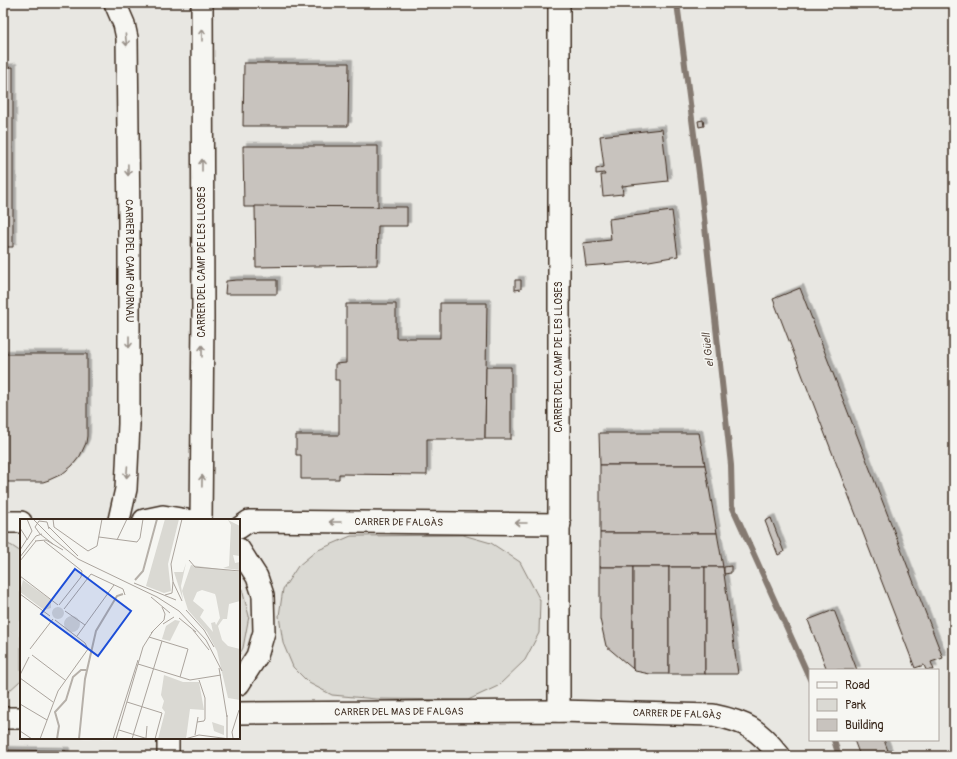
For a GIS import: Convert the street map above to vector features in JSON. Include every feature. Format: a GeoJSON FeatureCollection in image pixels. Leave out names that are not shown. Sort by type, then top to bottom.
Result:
{"type":"FeatureCollection","features":[{"type":"Feature","properties":{"kind":"street","name":"CARRER DEL CAMP GURNAU"},"geometry":{"type":"LineString","coordinates":[[115,3],[124,24],[127,38],[129,209],[129,424],[126,489],[119,519]]}},
{"type":"Feature","properties":{"kind":"street","name":"CARRER DEL CAMP DE LES LLOSES"},"geometry":{"type":"LineString","coordinates":[[201,519],[202,3]]}},
{"type":"Feature","properties":{"kind":"street","name":"CARRER DEL CAMP DE LES LLOSES"},"geometry":{"type":"LineString","coordinates":[[559,3],[559,711]]}},
{"type":"Feature","properties":{"kind":"street"},"geometry":{"type":"LineString","coordinates":[[149,519],[163,516],[181,519]]}},
{"type":"Feature","properties":{"kind":"street","name":"CARRER DE FALGÀS"},"geometry":{"type":"LineString","coordinates":[[240,527],[249,521],[560,524]]}},
{"type":"Feature","properties":{"kind":"street"},"geometry":{"type":"LineString","coordinates":[[3,522],[20,522]]}},
{"type":"Feature","properties":{"kind":"street"},"geometry":{"type":"LineString","coordinates":[[240,551],[257,577],[263,595],[264,632],[257,656],[240,682]]}},
{"type":"Feature","properties":{"kind":"street","name":"CARRER DE FALGÀS"},"geometry":{"type":"LineString","coordinates":[[559,711],[713,715],[735,720],[752,728],[768,741],[780,756]]}},
{"type":"Feature","properties":{"kind":"street","name":"CARRER DEL MAS DE FALGAS"},"geometry":{"type":"LineString","coordinates":[[240,713],[559,711]]}},
{"type":"Feature","properties":{"kind":"street"},"geometry":{"type":"LineString","coordinates":[[3,718],[20,718]]}},
{"type":"Feature","properties":{"kind":"street"},"geometry":{"type":"LineString","coordinates":[[168,739],[168,756]]}},
{"type":"Feature","properties":{"kind":"shaded area"},"geometry":{"type":"Polygon","coordinates":[[[3,3],[954,3],[954,756],[3,756],[3,3]]]}},
{"type":"Feature","properties":{"kind":"green space"},"geometry":{"type":"Polygon","coordinates":[[[463,535],[491,543],[520,562],[540,600],[539,633],[525,660],[498,686],[468,700],[376,699],[332,695],[309,683],[293,667],[283,643],[279,616],[283,589],[298,566],[316,551],[351,536],[463,535]]]}},
{"type":"Feature","properties":{"kind":"green space"},"geometry":{"type":"Polygon","coordinates":[[[3,542],[20,551],[20,681],[8,692],[3,693],[3,542]]]}},
{"type":"Feature","properties":{"kind":"green space"},"geometry":{"type":"Polygon","coordinates":[[[240,582],[249,616],[243,648],[240,653],[240,582]]]}},
{"type":"Feature","properties":{"kind":"building"},"geometry":{"type":"Polygon","coordinates":[[[244,63],[349,63],[348,126],[243,126],[244,63]]]}},
{"type":"Feature","properties":{"kind":"building"},"geometry":{"type":"Polygon","coordinates":[[[13,67],[13,247],[3,247],[3,68],[13,67]]]}},
{"type":"Feature","properties":{"kind":"building"},"geometry":{"type":"Polygon","coordinates":[[[703,120],[704,126],[699,127],[698,121],[703,120]]]}},
{"type":"Feature","properties":{"kind":"building"},"geometry":{"type":"Polygon","coordinates":[[[662,129],[668,181],[622,186],[623,194],[603,196],[601,175],[605,175],[604,173],[596,174],[596,169],[604,167],[600,136],[662,129]]]}},
{"type":"Feature","properties":{"kind":"building"},"geometry":{"type":"Polygon","coordinates":[[[243,146],[378,146],[378,207],[244,207],[243,146]]]}},
{"type":"Feature","properties":{"kind":"building"},"geometry":{"type":"Polygon","coordinates":[[[255,206],[407,207],[407,226],[378,226],[377,265],[256,267],[255,206]]]}},
{"type":"Feature","properties":{"kind":"building"},"geometry":{"type":"Polygon","coordinates":[[[672,211],[678,256],[649,261],[586,266],[583,243],[611,240],[609,219],[672,211]]]}},
{"type":"Feature","properties":{"kind":"building"},"geometry":{"type":"Polygon","coordinates":[[[277,280],[277,294],[225,294],[226,281],[277,280]]]}},
{"type":"Feature","properties":{"kind":"building"},"geometry":{"type":"Polygon","coordinates":[[[515,280],[521,280],[521,289],[515,290],[515,280]]]}},
{"type":"Feature","properties":{"kind":"building"},"geometry":{"type":"Polygon","coordinates":[[[800,288],[943,658],[931,662],[934,669],[926,669],[924,665],[915,668],[773,299],[800,288]]]}},
{"type":"Feature","properties":{"kind":"building"},"geometry":{"type":"Polygon","coordinates":[[[440,303],[487,303],[485,439],[427,439],[427,475],[339,474],[339,479],[301,479],[301,455],[296,455],[296,435],[339,435],[339,380],[335,380],[335,364],[346,363],[346,304],[396,304],[396,338],[440,338],[440,303]]]}},
{"type":"Feature","properties":{"kind":"building"},"geometry":{"type":"Polygon","coordinates":[[[3,354],[87,354],[86,443],[80,456],[72,466],[62,474],[49,480],[43,482],[3,482],[3,354]]]}},
{"type":"Feature","properties":{"kind":"building"},"geometry":{"type":"Polygon","coordinates":[[[486,367],[511,367],[511,439],[485,439],[486,367]]]}},
{"type":"Feature","properties":{"kind":"building"},"geometry":{"type":"Polygon","coordinates":[[[599,433],[699,433],[705,465],[600,465],[599,433]]]}},
{"type":"Feature","properties":{"kind":"building"},"geometry":{"type":"Polygon","coordinates":[[[600,465],[705,465],[717,533],[600,533],[600,465]]]}},
{"type":"Feature","properties":{"kind":"building"},"geometry":{"type":"Polygon","coordinates":[[[771,518],[784,552],[778,555],[765,521],[771,518]]]}},
{"type":"Feature","properties":{"kind":"building"},"geometry":{"type":"Polygon","coordinates":[[[600,533],[717,533],[723,567],[600,567],[600,533]]]}},
{"type":"Feature","properties":{"kind":"building"},"geometry":{"type":"Polygon","coordinates":[[[731,566],[731,573],[724,574],[724,567],[731,566]]]}},
{"type":"Feature","properties":{"kind":"building"},"geometry":{"type":"Polygon","coordinates":[[[600,567],[633,567],[633,669],[606,646],[600,619],[600,567]]]}},
{"type":"Feature","properties":{"kind":"building"},"geometry":{"type":"Polygon","coordinates":[[[633,567],[669,567],[669,674],[650,674],[635,671],[633,669],[633,567]]]}},
{"type":"Feature","properties":{"kind":"building"},"geometry":{"type":"Polygon","coordinates":[[[669,567],[705,567],[705,674],[669,674],[669,567]]]}},
{"type":"Feature","properties":{"kind":"building"},"geometry":{"type":"Polygon","coordinates":[[[705,567],[723,567],[738,674],[705,674],[705,567]]]}},
{"type":"Feature","properties":{"kind":"building"},"geometry":{"type":"Polygon","coordinates":[[[834,610],[857,669],[827,669],[808,620],[834,610]]]}},
{"type":"Feature","properties":{"kind":"building"},"geometry":{"type":"Polygon","coordinates":[[[854,741],[884,741],[890,756],[860,756],[854,741]]]}},
{"type":"Feature","properties":{"kind":"building"},"geometry":{"type":"Polygon","coordinates":[[[3,750],[66,751],[66,756],[3,756],[3,750]]]}},
{"type":"Feature","properties":{"kind":"building"},"geometry":{"type":"Polygon","coordinates":[[[581,755],[581,756],[517,756],[581,755]]]}},
{"type":"Feature","properties":{"kind":"waterway","name":"el Güell"},"geometry":{"type":"LineString","coordinates":[[677,3],[700,181],[731,465],[732,506],[809,677]]}},
{"type":"Feature","properties":{"kind":"waterway","name":"el Güell"},"geometry":{"type":"LineString","coordinates":[[834,741],[839,756]]}}]}
